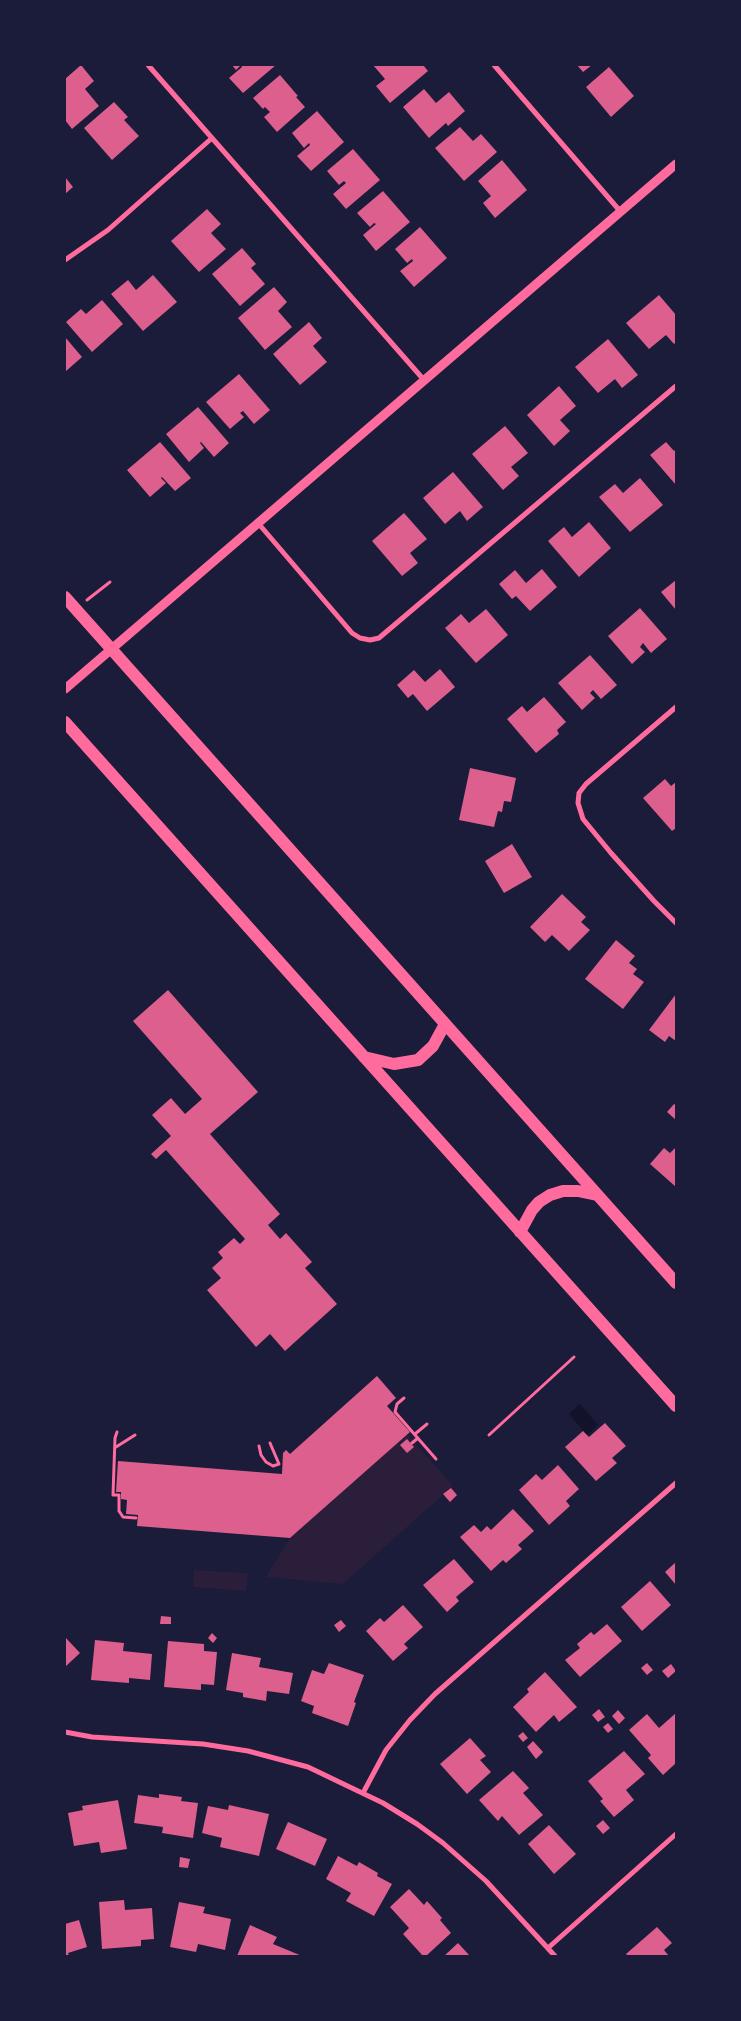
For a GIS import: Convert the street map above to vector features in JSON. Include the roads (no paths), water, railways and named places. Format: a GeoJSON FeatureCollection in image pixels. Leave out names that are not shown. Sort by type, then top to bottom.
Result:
{"type":"FeatureCollection","features":[{"type":"Feature","properties":{"kind":"main road"},"geometry":{"type":"LineString","coordinates":[[65,597],[597,1195],[674,1278]]}},
{"type":"Feature","properties":{"kind":"main road"},"geometry":{"type":"LineString","coordinates":[[65,722],[676,1406]]}},
{"type":"Feature","properties":{"kind":"main road"},"geometry":{"type":"LineString","coordinates":[[364,1057],[394,1064],[418,1060],[433,1046],[445,1024]]}},
{"type":"Feature","properties":{"kind":"main road"},"geometry":{"type":"LineString","coordinates":[[520,1232],[532,1210],[539,1202],[550,1195],[563,1191],[578,1190],[597,1195]]}},
{"type":"Feature","properties":{"kind":"street"},"geometry":{"type":"LineString","coordinates":[[148,65],[424,380]]}},
{"type":"Feature","properties":{"kind":"street"},"geometry":{"type":"LineString","coordinates":[[494,65],[620,211]]}},
{"type":"Feature","properties":{"kind":"street"},"geometry":{"type":"LineString","coordinates":[[65,260],[114,226],[212,138]]}},
{"type":"Feature","properties":{"kind":"street"},"geometry":{"type":"LineString","coordinates":[[65,689],[676,164]]}},
{"type":"Feature","properties":{"kind":"street"},"geometry":{"type":"LineString","coordinates":[[258,522],[352,632],[360,638],[370,640],[379,638],[676,386]]}},
{"type":"Feature","properties":{"kind":"street"},"geometry":{"type":"LineString","coordinates":[[676,707],[586,784],[580,792],[578,803],[582,816],[606,846],[676,923]]}},
{"type":"Feature","properties":{"kind":"street"},"geometry":{"type":"LineString","coordinates":[[363,1793],[386,1750],[410,1720],[436,1694],[676,1483]]}},
{"type":"Feature","properties":{"kind":"street"},"geometry":{"type":"LineString","coordinates":[[65,1732],[92,1736],[203,1744],[248,1751],[308,1766],[363,1793],[417,1824],[486,1881],[555,1956]]}},
{"type":"Feature","properties":{"kind":"street"},"geometry":{"type":"LineString","coordinates":[[548,1948],[676,1834]]}}]}
